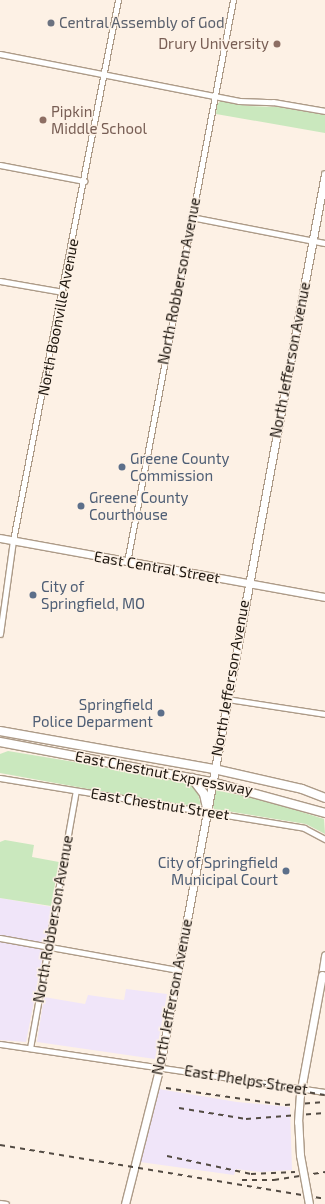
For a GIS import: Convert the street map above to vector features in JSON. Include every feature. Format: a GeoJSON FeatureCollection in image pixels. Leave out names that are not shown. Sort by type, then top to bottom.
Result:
{"type":"FeatureCollection","features":[{"type":"Feature","properties":{"kind":"main road","name":"North Jefferson Avenue"},"geometry":{"type":"LineString","coordinates":[[125,1204],[160,1066],[247,583],[325,174]]}},
{"type":"Feature","properties":{"kind":"main road","name":"East Central Street"},"geometry":{"type":"LineString","coordinates":[[0,538],[325,597]]}},
{"type":"Feature","properties":{"kind":"main road","name":"East Chestnut Expressway"},"geometry":{"type":"LineString","coordinates":[[0,731],[214,769],[302,789],[325,798]]}},
{"type":"Feature","properties":{"kind":"main road","name":"East Chestnut Expressway"},"geometry":{"type":"LineString","coordinates":[[0,742],[212,782],[325,813]]}},
{"type":"Feature","properties":{"kind":"main road"},"geometry":{"type":"LineString","coordinates":[[0,750],[18,745]]}},
{"type":"Feature","properties":{"kind":"main road"},"geometry":{"type":"LineString","coordinates":[[192,778],[204,794],[206,811]]}},
{"type":"Feature","properties":{"kind":"main road"},"geometry":{"type":"LineString","coordinates":[[308,1204],[300,1155],[298,1122],[300,1094],[325,959]]}},
{"type":"Feature","properties":{"kind":"street","name":"North Boonville Avenue"},"geometry":{"type":"LineString","coordinates":[[0,634],[13,540],[63,292],[118,0]]}},
{"type":"Feature","properties":{"kind":"street","name":"North Robberson Avenue"},"geometry":{"type":"LineString","coordinates":[[127,562],[233,0]]}},
{"type":"Feature","properties":{"kind":"street"},"geometry":{"type":"LineString","coordinates":[[0,54],[214,97],[243,102],[279,103],[325,111]]}},
{"type":"Feature","properties":{"kind":"street"},"geometry":{"type":"LineString","coordinates":[[0,165],[84,181]]}},
{"type":"Feature","properties":{"kind":"street"},"geometry":{"type":"LineString","coordinates":[[191,217],[312,242],[325,243]]}},
{"type":"Feature","properties":{"kind":"street"},"geometry":{"type":"LineString","coordinates":[[0,281],[63,292]]}},
{"type":"Feature","properties":{"kind":"street"},"geometry":{"type":"LineString","coordinates":[[227,699],[325,714]]}},
{"type":"Feature","properties":{"kind":"street","name":"East Chestnut Street"},"geometry":{"type":"LineString","coordinates":[[0,778],[304,828],[325,839]]}},
{"type":"Feature","properties":{"kind":"street","name":"North Robberson Avenue"},"geometry":{"type":"LineString","coordinates":[[30,1048],[76,791]]}},
{"type":"Feature","properties":{"kind":"street"},"geometry":{"type":"LineString","coordinates":[[0,938],[177,970]]}},
{"type":"Feature","properties":{"kind":"street","name":"East Phelps Street"},"geometry":{"type":"LineString","coordinates":[[0,1044],[160,1066],[325,1092]]}},
{"type":"Feature","properties":{"kind":"street"},"geometry":{"type":"LineString","coordinates":[[0,1203],[6,1204]]}},
{"type":"Feature","properties":{"kind":"shaded area"},"geometry":{"type":"Polygon","coordinates":[[[0,898],[52,907],[46,943],[0,936],[0,898]]]}},
{"type":"Feature","properties":{"kind":"shaded area"},"geometry":{"type":"Polygon","coordinates":[[[0,941],[44,950],[26,1042],[0,1040],[0,941]]]}},
{"type":"Feature","properties":{"kind":"shaded area"},"geometry":{"type":"Polygon","coordinates":[[[126,989],[167,994],[155,1059],[37,1042],[44,997],[85,1004],[88,995],[124,1000],[126,989]]]}},
{"type":"Feature","properties":{"kind":"shaded area"},"geometry":{"type":"Polygon","coordinates":[[[159,1089],[237,1102],[290,1107],[292,1170],[261,1172],[236,1169],[234,1175],[140,1162],[159,1089]]]}},
{"type":"Feature","properties":{"kind":"green space"},"geometry":{"type":"Polygon","coordinates":[[[221,101],[248,106],[278,107],[325,115],[325,133],[216,114],[217,104],[221,101]]]}},
{"type":"Feature","properties":{"kind":"green space"},"geometry":{"type":"Polygon","coordinates":[[[8,751],[141,773],[188,784],[197,789],[201,806],[199,809],[0,773],[0,754],[8,751]]]}},
{"type":"Feature","properties":{"kind":"green space"},"geometry":{"type":"Polygon","coordinates":[[[215,790],[267,801],[324,819],[325,834],[306,824],[214,809],[212,804],[215,790]]]}},
{"type":"Feature","properties":{"kind":"green space"},"geometry":{"type":"Polygon","coordinates":[[[5,840],[34,845],[32,857],[59,862],[51,906],[0,898],[0,842],[5,840]]]}},
{"type":"Feature","properties":{"kind":"railway"},"geometry":{"type":"LineString","coordinates":[[231,1079],[325,1095]]}},
{"type":"Feature","properties":{"kind":"railway"},"geometry":{"type":"LineString","coordinates":[[166,1088],[285,1105],[325,1102]]}},
{"type":"Feature","properties":{"kind":"railway"},"geometry":{"type":"LineString","coordinates":[[179,1108],[246,1119],[325,1113]]}},
{"type":"Feature","properties":{"kind":"railway"},"geometry":{"type":"LineString","coordinates":[[0,1145],[325,1199]]}},
{"type":"Feature","properties":{"kind":"railway"},"geometry":{"type":"LineString","coordinates":[[167,1156],[251,1174],[295,1172]]}},
{"type":"Feature","properties":{"kind":"railway"},"geometry":{"type":"LineString","coordinates":[[242,1180],[274,1180],[325,1172]]}},
{"type":"Feature","properties":{"kind":"place","name":"Central Assembly of God"},"geometry":{"type":"Point","coordinates":[51,23]}},
{"type":"Feature","properties":{"kind":"place","name":"Drury University"},"geometry":{"type":"Point","coordinates":[277,44]}},
{"type":"Feature","properties":{"kind":"place","name":"Pipkin Middle School"},"geometry":{"type":"Point","coordinates":[43,120]}},
{"type":"Feature","properties":{"kind":"place","name":"Greene County Commission"},"geometry":{"type":"Point","coordinates":[122,467]}},
{"type":"Feature","properties":{"kind":"place","name":"Greene County Courthouse"},"geometry":{"type":"Point","coordinates":[81,506]}},
{"type":"Feature","properties":{"kind":"place","name":"City of Springfield, MO"},"geometry":{"type":"Point","coordinates":[33,595]}},
{"type":"Feature","properties":{"kind":"place","name":"Springfield Police Deparment"},"geometry":{"type":"Point","coordinates":[161,713]}},
{"type":"Feature","properties":{"kind":"place","name":"City of Springfield Municipal Court"},"geometry":{"type":"Point","coordinates":[286,871]}}]}
